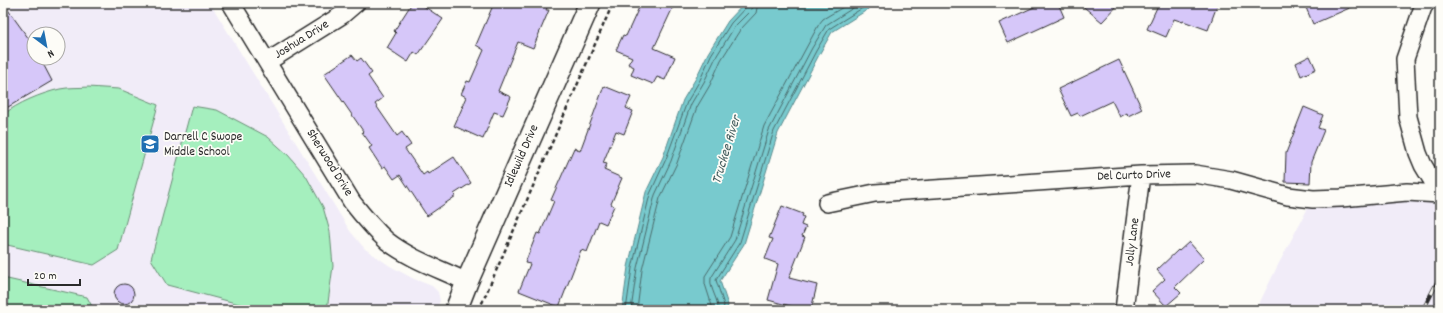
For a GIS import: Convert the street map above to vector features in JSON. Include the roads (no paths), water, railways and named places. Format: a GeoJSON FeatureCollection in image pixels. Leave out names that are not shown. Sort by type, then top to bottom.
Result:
{"type":"FeatureCollection","features":[{"type":"Feature","properties":{"kind":"street","name":"Sherwood Drive"},"geometry":{"type":"LineString","coordinates":[[231,3],[352,202],[369,224],[388,241],[410,256],[467,282]]}},
{"type":"Feature","properties":{"kind":"street","name":"Joshua Drive"},"geometry":{"type":"LineString","coordinates":[[267,62],[342,15],[356,3]]}},
{"type":"Feature","properties":{"kind":"street","name":"Idlewild Drive"},"geometry":{"type":"LineString","coordinates":[[456,310],[590,3]]}},
{"type":"Feature","properties":{"kind":"street"},"geometry":{"type":"LineString","coordinates":[[1426,3],[1423,7],[1405,59],[1406,93],[1408,117],[1418,153],[1423,165],[1440,194]]}},
{"type":"Feature","properties":{"kind":"street","name":"Del Curto Drive"},"geometry":{"type":"LineString","coordinates":[[827,203],[875,193],[1141,175],[1195,174],[1231,180],[1288,196],[1313,199],[1407,192],[1440,194]]}},
{"type":"Feature","properties":{"kind":"street","name":"Jolly Lane"},"geometry":{"type":"LineString","coordinates":[[1124,310],[1141,175]]}},
{"type":"Feature","properties":{"kind":"water","name":"Truckee River"},"geometry":{"type":"Polygon","coordinates":[[[745,3],[872,3],[867,10],[832,32],[778,133],[744,244],[720,281],[728,305],[727,310],[622,310],[628,267],[646,192],[663,157],[683,100],[708,53],[728,21],[745,3]]]}},
{"type":"Feature","properties":{"kind":"railway"},"geometry":{"type":"LineString","coordinates":[[1423,310],[1440,277]]}},
{"type":"Feature","properties":{"kind":"railway"},"geometry":{"type":"LineString","coordinates":[[1435,310],[1440,300]]}},
{"type":"Feature","properties":{"kind":"place","name":"Darrell C Swope Middle School"},"geometry":{"type":"Point","coordinates":[150,144]}}]}
